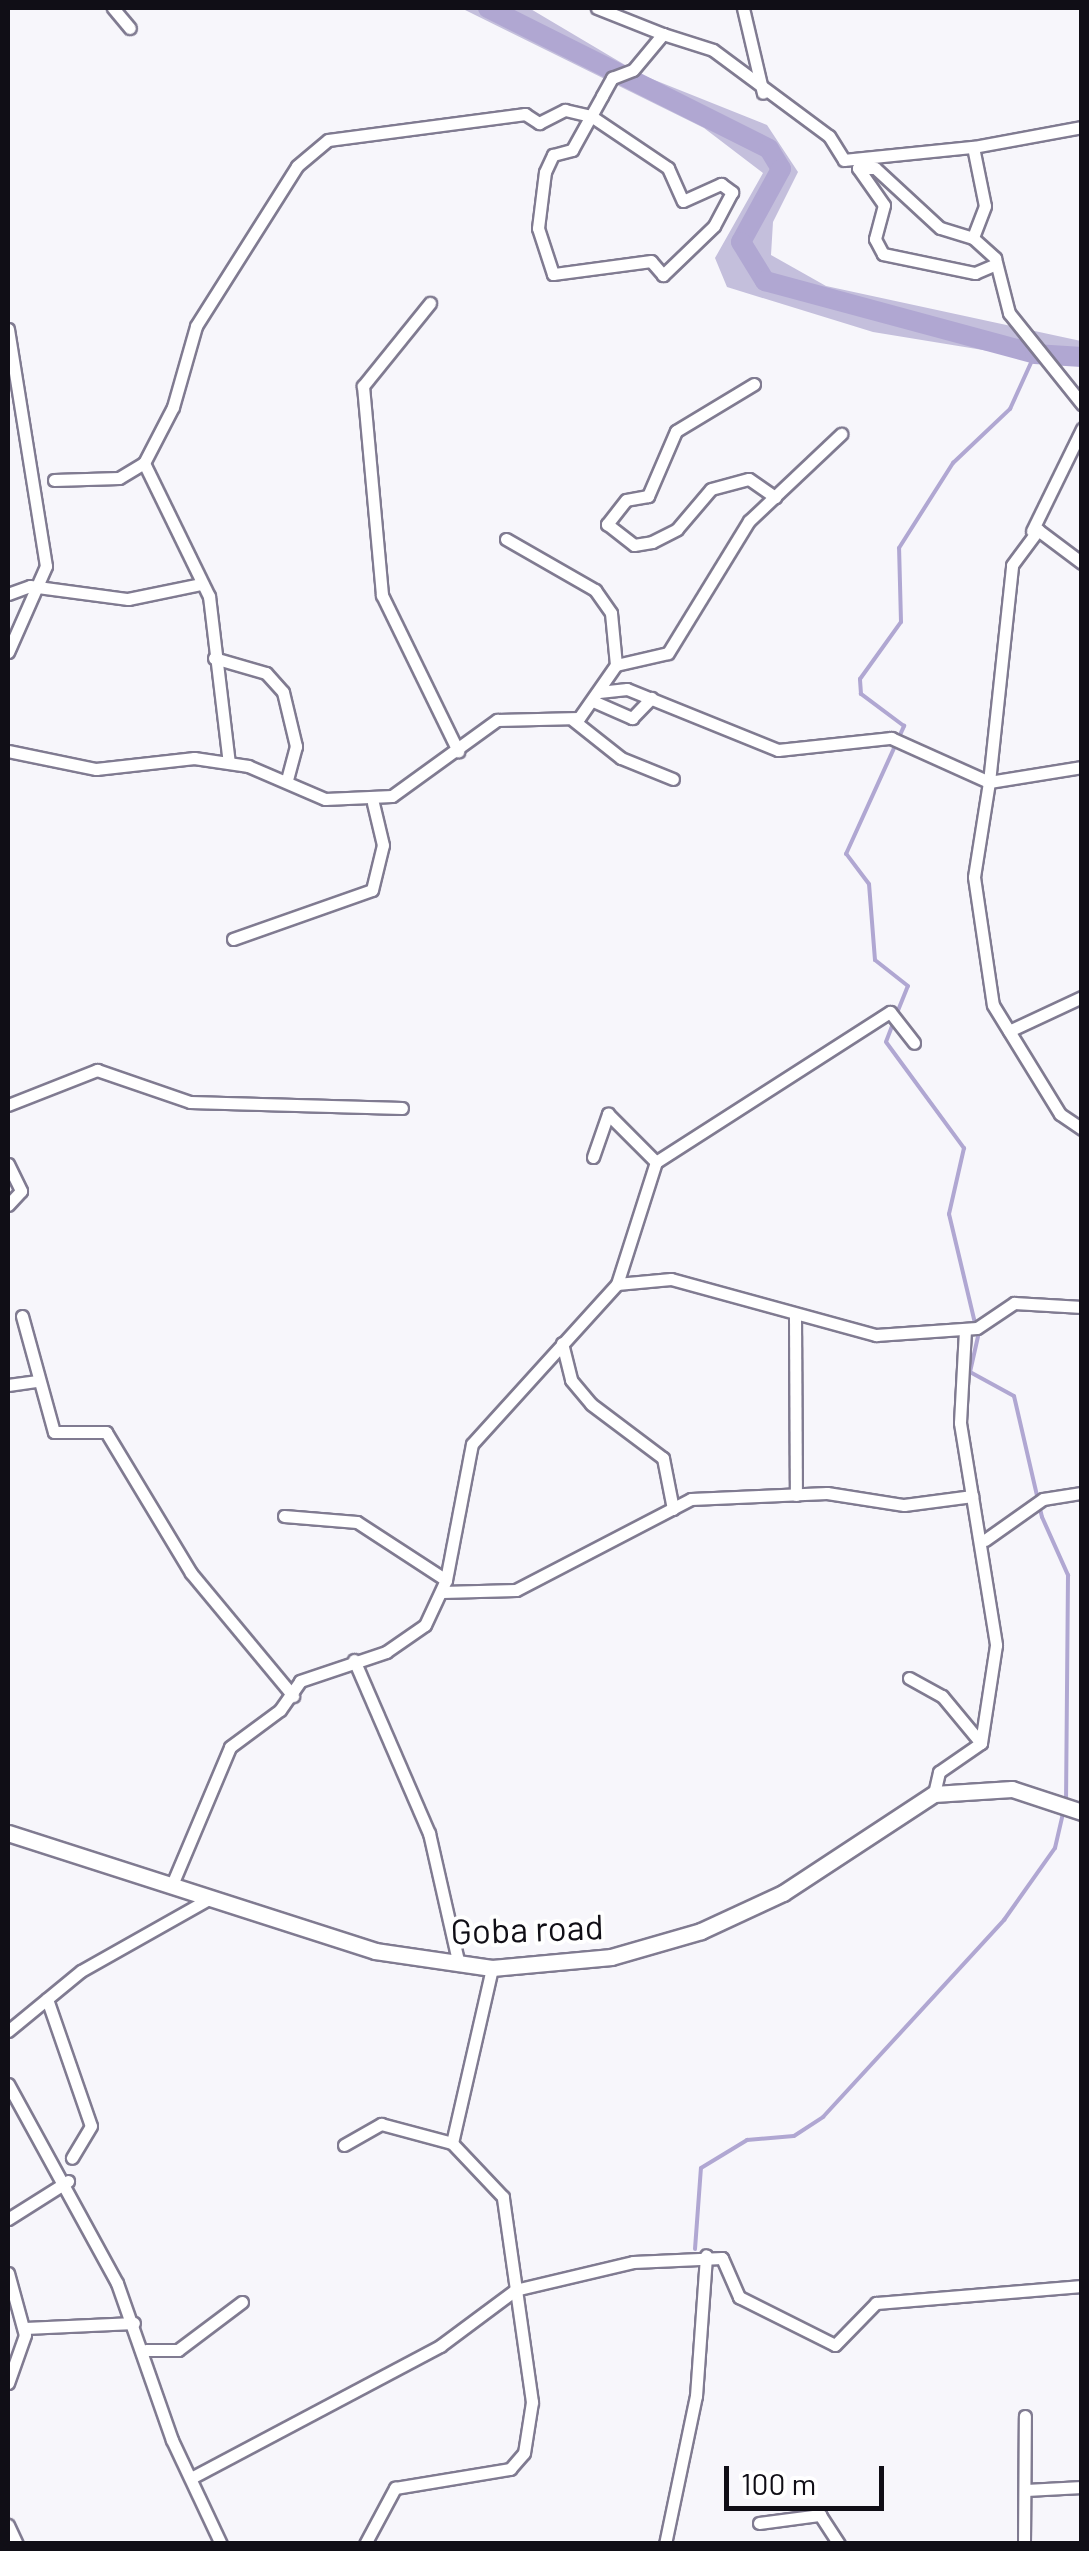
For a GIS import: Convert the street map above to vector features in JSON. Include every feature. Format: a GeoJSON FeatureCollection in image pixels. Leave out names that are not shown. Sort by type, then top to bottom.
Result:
{"type":"FeatureCollection","features":[{"type":"Feature","properties":{"kind":"main road","name":"Goba road"},"geometry":{"type":"LineString","coordinates":[[8,1833],[206,1900],[374,1951],[492,1968],[611,1957],[701,1931],[783,1892],[934,1794],[1012,1789],[1082,1812]]}},
{"type":"Feature","properties":{"kind":"street"},"geometry":{"type":"LineString","coordinates":[[113,8],[130,28]]}},
{"type":"Feature","properties":{"kind":"street"},"geometry":{"type":"LineString","coordinates":[[597,8],[713,50],[764,93],[830,136],[844,160],[973,147],[1082,127]]}},
{"type":"Feature","properties":{"kind":"street"},"geometry":{"type":"LineString","coordinates":[[743,8],[764,93]]}},
{"type":"Feature","properties":{"kind":"street"},"geometry":{"type":"LineString","coordinates":[[54,480],[119,478],[144,463],[173,407],[196,326],[314,150],[345,135],[524,114],[539,124],[565,110],[590,116],[668,168],[683,202],[721,184],[732,192],[714,226],[664,274],[650,261],[545,268],[536,201],[554,155],[572,150],[590,116],[612,78],[633,70],[663,34]]}},
{"type":"Feature","properties":{"kind":"street"},"geometry":{"type":"LineString","coordinates":[[972,238],[985,206],[973,147]]}},
{"type":"Feature","properties":{"kind":"street"},"geometry":{"type":"LineString","coordinates":[[996,264],[975,273],[883,254],[876,239],[884,205],[858,168],[875,168],[940,228],[972,238],[996,264],[1009,313],[1082,404]]}},
{"type":"Feature","properties":{"kind":"street"},"geometry":{"type":"LineString","coordinates":[[430,303],[364,386],[382,595],[458,751]]}},
{"type":"Feature","properties":{"kind":"street"},"geometry":{"type":"LineString","coordinates":[[8,329],[46,566],[8,652]]}},
{"type":"Feature","properties":{"kind":"street"},"geometry":{"type":"LineString","coordinates":[[754,384],[676,431],[648,496],[626,500],[608,524],[634,545],[652,542],[677,530],[711,488],[749,478],[775,497]]}},
{"type":"Feature","properties":{"kind":"street"},"geometry":{"type":"LineString","coordinates":[[1082,430],[1008,576],[1009,656],[974,877],[983,978],[1009,1031],[1060,1114],[1082,1130]]}},
{"type":"Feature","properties":{"kind":"street"},"geometry":{"type":"LineString","coordinates":[[573,720],[592,701],[616,665],[677,646],[736,538],[841,434]]}},
{"type":"Feature","properties":{"kind":"street"},"geometry":{"type":"LineString","coordinates":[[144,463],[201,584],[229,763]]}},
{"type":"Feature","properties":{"kind":"street"},"geometry":{"type":"LineString","coordinates":[[1032,531],[1082,562]]}},
{"type":"Feature","properties":{"kind":"street"},"geometry":{"type":"LineString","coordinates":[[506,539],[595,590],[611,613],[616,665]]}},
{"type":"Feature","properties":{"kind":"street"},"geometry":{"type":"LineString","coordinates":[[8,594],[36,588],[128,600],[201,584]]}},
{"type":"Feature","properties":{"kind":"street"},"geometry":{"type":"LineString","coordinates":[[214,658],[266,673],[283,692],[296,746],[287,780]]}},
{"type":"Feature","properties":{"kind":"street"},"geometry":{"type":"LineString","coordinates":[[592,701],[632,718],[651,698]]}},
{"type":"Feature","properties":{"kind":"street"},"geometry":{"type":"LineString","coordinates":[[592,701],[651,698],[757,747],[830,751],[890,738],[989,782],[1082,767]]}},
{"type":"Feature","properties":{"kind":"street"},"geometry":{"type":"LineString","coordinates":[[8,751],[96,769],[171,758],[229,763],[287,780],[325,798],[373,802],[518,712],[573,720],[620,758],[673,779]]}},
{"type":"Feature","properties":{"kind":"street"},"geometry":{"type":"LineString","coordinates":[[233,939],[372,890],[383,844],[373,802]]}},
{"type":"Feature","properties":{"kind":"street"},"geometry":{"type":"LineString","coordinates":[[1009,1031],[1082,996]]}},
{"type":"Feature","properties":{"kind":"street"},"geometry":{"type":"LineString","coordinates":[[171,1888],[220,1760],[294,1696],[300,1681],[412,1638],[444,1586],[472,1444],[617,1284],[656,1162],[890,1012],[914,1043]]}},
{"type":"Feature","properties":{"kind":"street"},"geometry":{"type":"LineString","coordinates":[[8,1105],[96,1070],[190,1102],[402,1108]]}},
{"type":"Feature","properties":{"kind":"street"},"geometry":{"type":"LineString","coordinates":[[593,1157],[608,1114],[656,1162]]}},
{"type":"Feature","properties":{"kind":"street"},"geometry":{"type":"LineString","coordinates":[[8,1164],[21,1190],[8,1205]]}},
{"type":"Feature","properties":{"kind":"street"},"geometry":{"type":"LineString","coordinates":[[617,1284],[671,1279],[795,1316],[876,1335],[965,1330],[1014,1304],[1082,1307]]}},
{"type":"Feature","properties":{"kind":"street"},"geometry":{"type":"LineString","coordinates":[[22,1316],[36,1381],[54,1432],[106,1432],[191,1573],[294,1696]]}},
{"type":"Feature","properties":{"kind":"street"},"geometry":{"type":"LineString","coordinates":[[795,1316],[796,1495]]}},
{"type":"Feature","properties":{"kind":"street"},"geometry":{"type":"LineString","coordinates":[[965,1330],[960,1422],[972,1496],[985,1540],[996,1624],[980,1744]]}},
{"type":"Feature","properties":{"kind":"street"},"geometry":{"type":"LineString","coordinates":[[562,1343],[571,1380],[592,1404],[663,1458],[673,1509]]}},
{"type":"Feature","properties":{"kind":"street"},"geometry":{"type":"LineString","coordinates":[[8,1385],[36,1381]]}},
{"type":"Feature","properties":{"kind":"street"},"geometry":{"type":"LineString","coordinates":[[985,1540],[1044,1498],[1082,1492]]}},
{"type":"Feature","properties":{"kind":"street"},"geometry":{"type":"LineString","coordinates":[[284,1516],[357,1522],[444,1586],[516,1590],[691,1498],[796,1495],[904,1505],[972,1496]]}},
{"type":"Feature","properties":{"kind":"street"},"geometry":{"type":"LineString","coordinates":[[354,1660],[430,1833],[459,1964]]}},
{"type":"Feature","properties":{"kind":"street"},"geometry":{"type":"LineString","coordinates":[[908,1678],[942,1696],[980,1744]]}},
{"type":"Feature","properties":{"kind":"street"},"geometry":{"type":"LineString","coordinates":[[934,1794],[947,1764],[980,1744]]}},
{"type":"Feature","properties":{"kind":"street"},"geometry":{"type":"LineString","coordinates":[[8,2030],[47,1998],[206,1900]]}},
{"type":"Feature","properties":{"kind":"street"},"geometry":{"type":"LineString","coordinates":[[452,2143],[492,1968]]}},
{"type":"Feature","properties":{"kind":"street"},"geometry":{"type":"LineString","coordinates":[[47,1998],[92,2126],[72,2158]]}},
{"type":"Feature","properties":{"kind":"street"},"geometry":{"type":"LineString","coordinates":[[8,2084],[68,2181],[134,2323],[221,2544]]}},
{"type":"Feature","properties":{"kind":"street"},"geometry":{"type":"LineString","coordinates":[[344,2145],[382,2124],[452,2143],[500,2188],[532,2402],[521,2462],[395,2488],[364,2544]]}},
{"type":"Feature","properties":{"kind":"street"},"geometry":{"type":"LineString","coordinates":[[8,2219],[68,2181]]}},
{"type":"Feature","properties":{"kind":"street"},"geometry":{"type":"LineString","coordinates":[[665,2544],[696,2396],[706,2255]]}},
{"type":"Feature","properties":{"kind":"street"},"geometry":{"type":"LineString","coordinates":[[192,2478],[440,2346],[515,2290],[650,2258],[706,2255],[732,2265],[739,2296],[836,2345],[862,2310],[892,2299],[1082,2286]]}},
{"type":"Feature","properties":{"kind":"street"},"geometry":{"type":"LineString","coordinates":[[8,2272],[25,2328],[8,2383]]}},
{"type":"Feature","properties":{"kind":"street"},"geometry":{"type":"LineString","coordinates":[[146,2350],[178,2350],[242,2302]]}},
{"type":"Feature","properties":{"kind":"street"},"geometry":{"type":"LineString","coordinates":[[25,2328],[134,2323]]}},
{"type":"Feature","properties":{"kind":"street"},"geometry":{"type":"LineString","coordinates":[[1024,2544],[1026,2416]]}},
{"type":"Feature","properties":{"kind":"street"},"geometry":{"type":"LineString","coordinates":[[1026,2490],[1082,2487]]}},
{"type":"Feature","properties":{"kind":"street"},"geometry":{"type":"LineString","coordinates":[[759,2524],[820,2515],[839,2544]]}},
{"type":"Feature","properties":{"kind":"street"},"geometry":{"type":"LineString","coordinates":[[8,2529],[17,2544]]}},
{"type":"Feature","properties":{"kind":"shaded area"},"geometry":{"type":"Polygon","coordinates":[[[461,8],[529,8],[642,75],[767,125],[798,172],[773,222],[771,255],[826,286],[1081,341],[1081,366],[873,332],[727,287],[715,258],[763,173],[704,128],[461,8]]]}},
{"type":"Feature","properties":{"kind":"waterway"},"geometry":{"type":"LineString","coordinates":[[488,8],[769,149],[781,169],[741,242],[765,281],[1035,354],[1082,357]]}},
{"type":"Feature","properties":{"kind":"waterway"},"geometry":{"type":"LineString","coordinates":[[897,1013],[908,986],[875,960],[869,884],[846,854],[904,726],[861,694],[860,679],[901,622],[899,548],[953,463],[1010,409],[1035,354]]}},
{"type":"Feature","properties":{"kind":"waterway"},"geometry":{"type":"LineString","coordinates":[[894,1021],[886,1042],[964,1148],[949,1214],[975,1323]]}},
{"type":"Feature","properties":{"kind":"waterway"},"geometry":{"type":"LineString","coordinates":[[979,1332],[970,1372],[1014,1396],[1042,1517],[1068,1575],[1066,1799]]}},
{"type":"Feature","properties":{"kind":"waterway"},"geometry":{"type":"LineString","coordinates":[[695,2249],[701,2168],[747,2140],[794,2136],[823,2117],[1004,1920],[1055,1848],[1063,1813]]}}]}
